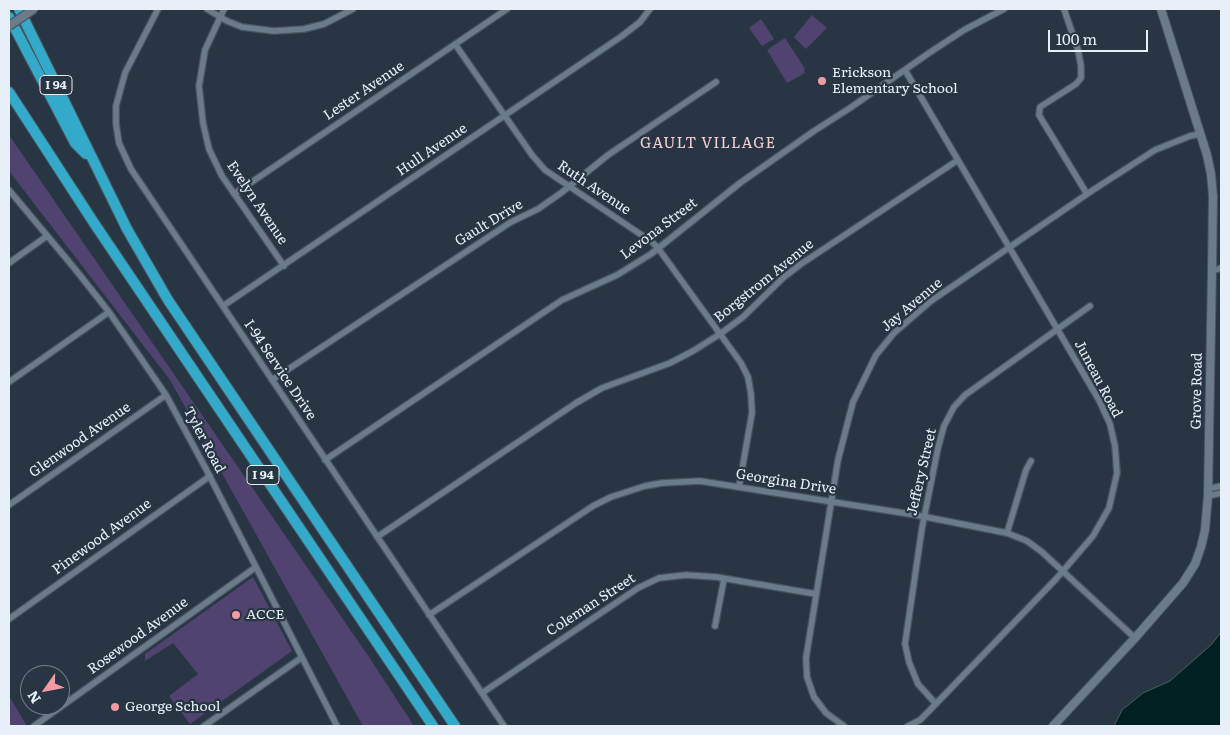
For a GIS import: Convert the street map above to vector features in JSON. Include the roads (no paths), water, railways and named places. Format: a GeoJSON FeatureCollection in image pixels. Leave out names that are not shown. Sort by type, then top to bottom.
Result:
{"type":"FeatureCollection","features":[{"type":"Feature","properties":{"kind":"highway","name":"I 94"},"geometry":{"type":"LineString","coordinates":[[19,9],[92,161],[132,238],[178,316],[455,726]]}},
{"type":"Feature","properties":{"kind":"highway"},"geometry":{"type":"LineString","coordinates":[[9,17],[76,143],[92,161]]}},
{"type":"Feature","properties":{"kind":"highway","name":"I 94"},"geometry":{"type":"LineString","coordinates":[[9,92],[94,223],[433,726]]}},
{"type":"Feature","properties":{"kind":"main road"},"geometry":{"type":"LineString","coordinates":[[9,26],[34,9]]}},
{"type":"Feature","properties":{"kind":"main road","name":"Grove Road"},"geometry":{"type":"LineString","coordinates":[[1053,726],[1183,583],[1202,547],[1205,530],[1208,492],[1213,196],[1211,174],[1200,134],[1161,9]]}},
{"type":"Feature","properties":{"kind":"street","name":"I-94 Service Drive"},"geometry":{"type":"LineString","coordinates":[[158,9],[125,74],[116,106],[119,143],[131,169],[324,460],[504,726]]}},
{"type":"Feature","properties":{"kind":"street"},"geometry":{"type":"LineString","coordinates":[[207,9],[242,27],[274,31],[304,29],[324,24],[353,9]]}},
{"type":"Feature","properties":{"kind":"street","name":"Evelyn Avenue"},"geometry":{"type":"LineString","coordinates":[[224,9],[219,16],[205,50],[199,86],[203,123],[209,149],[234,194],[284,266]]}},
{"type":"Feature","properties":{"kind":"street","name":"Lester Avenue"},"geometry":{"type":"LineString","coordinates":[[234,194],[507,9]]}},
{"type":"Feature","properties":{"kind":"street","name":"Hull Avenue"},"geometry":{"type":"LineString","coordinates":[[223,306],[622,36],[640,22],[650,9]]}},
{"type":"Feature","properties":{"kind":"street","name":"Levona Street"},"geometry":{"type":"LineString","coordinates":[[324,460],[562,300],[617,275],[658,248],[740,183],[814,131],[949,40],[1004,9]]}},
{"type":"Feature","properties":{"kind":"street"},"geometry":{"type":"LineString","coordinates":[[1064,9],[1078,50],[1081,78],[1076,84],[1040,107],[1040,115],[1088,194]]}},
{"type":"Feature","properties":{"kind":"street","name":"Ruth Avenue"},"geometry":{"type":"LineString","coordinates":[[455,44],[532,155],[545,170],[652,242],[741,363],[748,377],[752,414],[739,487]]}},
{"type":"Feature","properties":{"kind":"street","name":"Juneau Road"},"geometry":{"type":"LineString","coordinates":[[905,70],[1099,400],[1110,424],[1115,446],[1117,473],[1109,508],[1093,536],[1063,571],[936,704]]}},
{"type":"Feature","properties":{"kind":"street","name":"Gault Drive"},"geometry":{"type":"LineString","coordinates":[[272,380],[422,279],[511,222],[538,209],[569,187],[608,155],[716,82]]}},
{"type":"Feature","properties":{"kind":"street","name":"Jay Avenue"},"geometry":{"type":"LineString","coordinates":[[844,726],[826,713],[814,697],[806,677],[806,658],[838,460],[853,402],[876,354],[894,333],[931,301],[1088,194],[1155,150],[1200,134]]}},
{"type":"Feature","properties":{"kind":"street","name":"Borgstrom Avenue"},"geometry":{"type":"LineString","coordinates":[[377,537],[588,395],[670,363],[720,334],[743,317],[784,277],[801,264],[958,160]]}},
{"type":"Feature","properties":{"kind":"street","name":"Tyler Road"},"geometry":{"type":"LineString","coordinates":[[9,190],[75,268],[109,312],[166,395],[210,476],[337,726]]}},
{"type":"Feature","properties":{"kind":"street"},"geometry":{"type":"LineString","coordinates":[[1213,196],[1221,194]]}},
{"type":"Feature","properties":{"kind":"street"},"geometry":{"type":"LineString","coordinates":[[9,263],[47,236]]}},
{"type":"Feature","properties":{"kind":"street"},"geometry":{"type":"LineString","coordinates":[[1212,271],[1221,268]]}},
{"type":"Feature","properties":{"kind":"street","name":"Jeffery Street"},"geometry":{"type":"LineString","coordinates":[[936,704],[918,684],[908,662],[905,644],[925,518],[944,426],[954,407],[965,395],[1090,306]]}},
{"type":"Feature","properties":{"kind":"street"},"geometry":{"type":"LineString","coordinates":[[9,382],[109,312]]}},
{"type":"Feature","properties":{"kind":"street","name":"Glenwood Avenue"},"geometry":{"type":"LineString","coordinates":[[9,505],[166,395]]}},
{"type":"Feature","properties":{"kind":"street"},"geometry":{"type":"LineString","coordinates":[[1007,533],[1026,470],[1031,461]]}},
{"type":"Feature","properties":{"kind":"street","name":"Pinewood Avenue"},"geometry":{"type":"LineString","coordinates":[[9,619],[210,476]]}},
{"type":"Feature","properties":{"kind":"street","name":"Georgina Drive"},"geometry":{"type":"LineString","coordinates":[[429,615],[575,516],[611,497],[662,483],[700,481],[1007,533],[1027,541],[1042,552],[1135,638]]}},
{"type":"Feature","properties":{"kind":"street"},"geometry":{"type":"LineString","coordinates":[[1208,492],[1221,486]]}},
{"type":"Feature","properties":{"kind":"street"},"geometry":{"type":"LineString","coordinates":[[1208,492],[1221,493]]}},
{"type":"Feature","properties":{"kind":"street","name":"Rosewood Avenue"},"geometry":{"type":"LineString","coordinates":[[34,726],[256,567]]}},
{"type":"Feature","properties":{"kind":"street","name":"Coleman Street"},"geometry":{"type":"LineString","coordinates":[[482,693],[590,620],[659,578],[686,574],[816,594]]}},
{"type":"Feature","properties":{"kind":"street"},"geometry":{"type":"LineString","coordinates":[[715,626],[724,579]]}},
{"type":"Feature","properties":{"kind":"street"},"geometry":{"type":"LineString","coordinates":[[204,726],[302,658]]}},
{"type":"Feature","properties":{"kind":"street"},"geometry":{"type":"LineString","coordinates":[[908,726],[920,720],[936,704]]}},
{"type":"Feature","properties":{"kind":"place","name":"Erickson Elementary School"},"geometry":{"type":"Point","coordinates":[822,81]}},
{"type":"Feature","properties":{"kind":"place","name":"ACCE"},"geometry":{"type":"Point","coordinates":[236,615]}},
{"type":"Feature","properties":{"kind":"place","name":"George School"},"geometry":{"type":"Point","coordinates":[115,707]}},
{"type":"Feature","properties":{"kind":"district","name":"GAULT VILLAGE"},"geometry":{"type":"Point","coordinates":[708,144]}}]}
